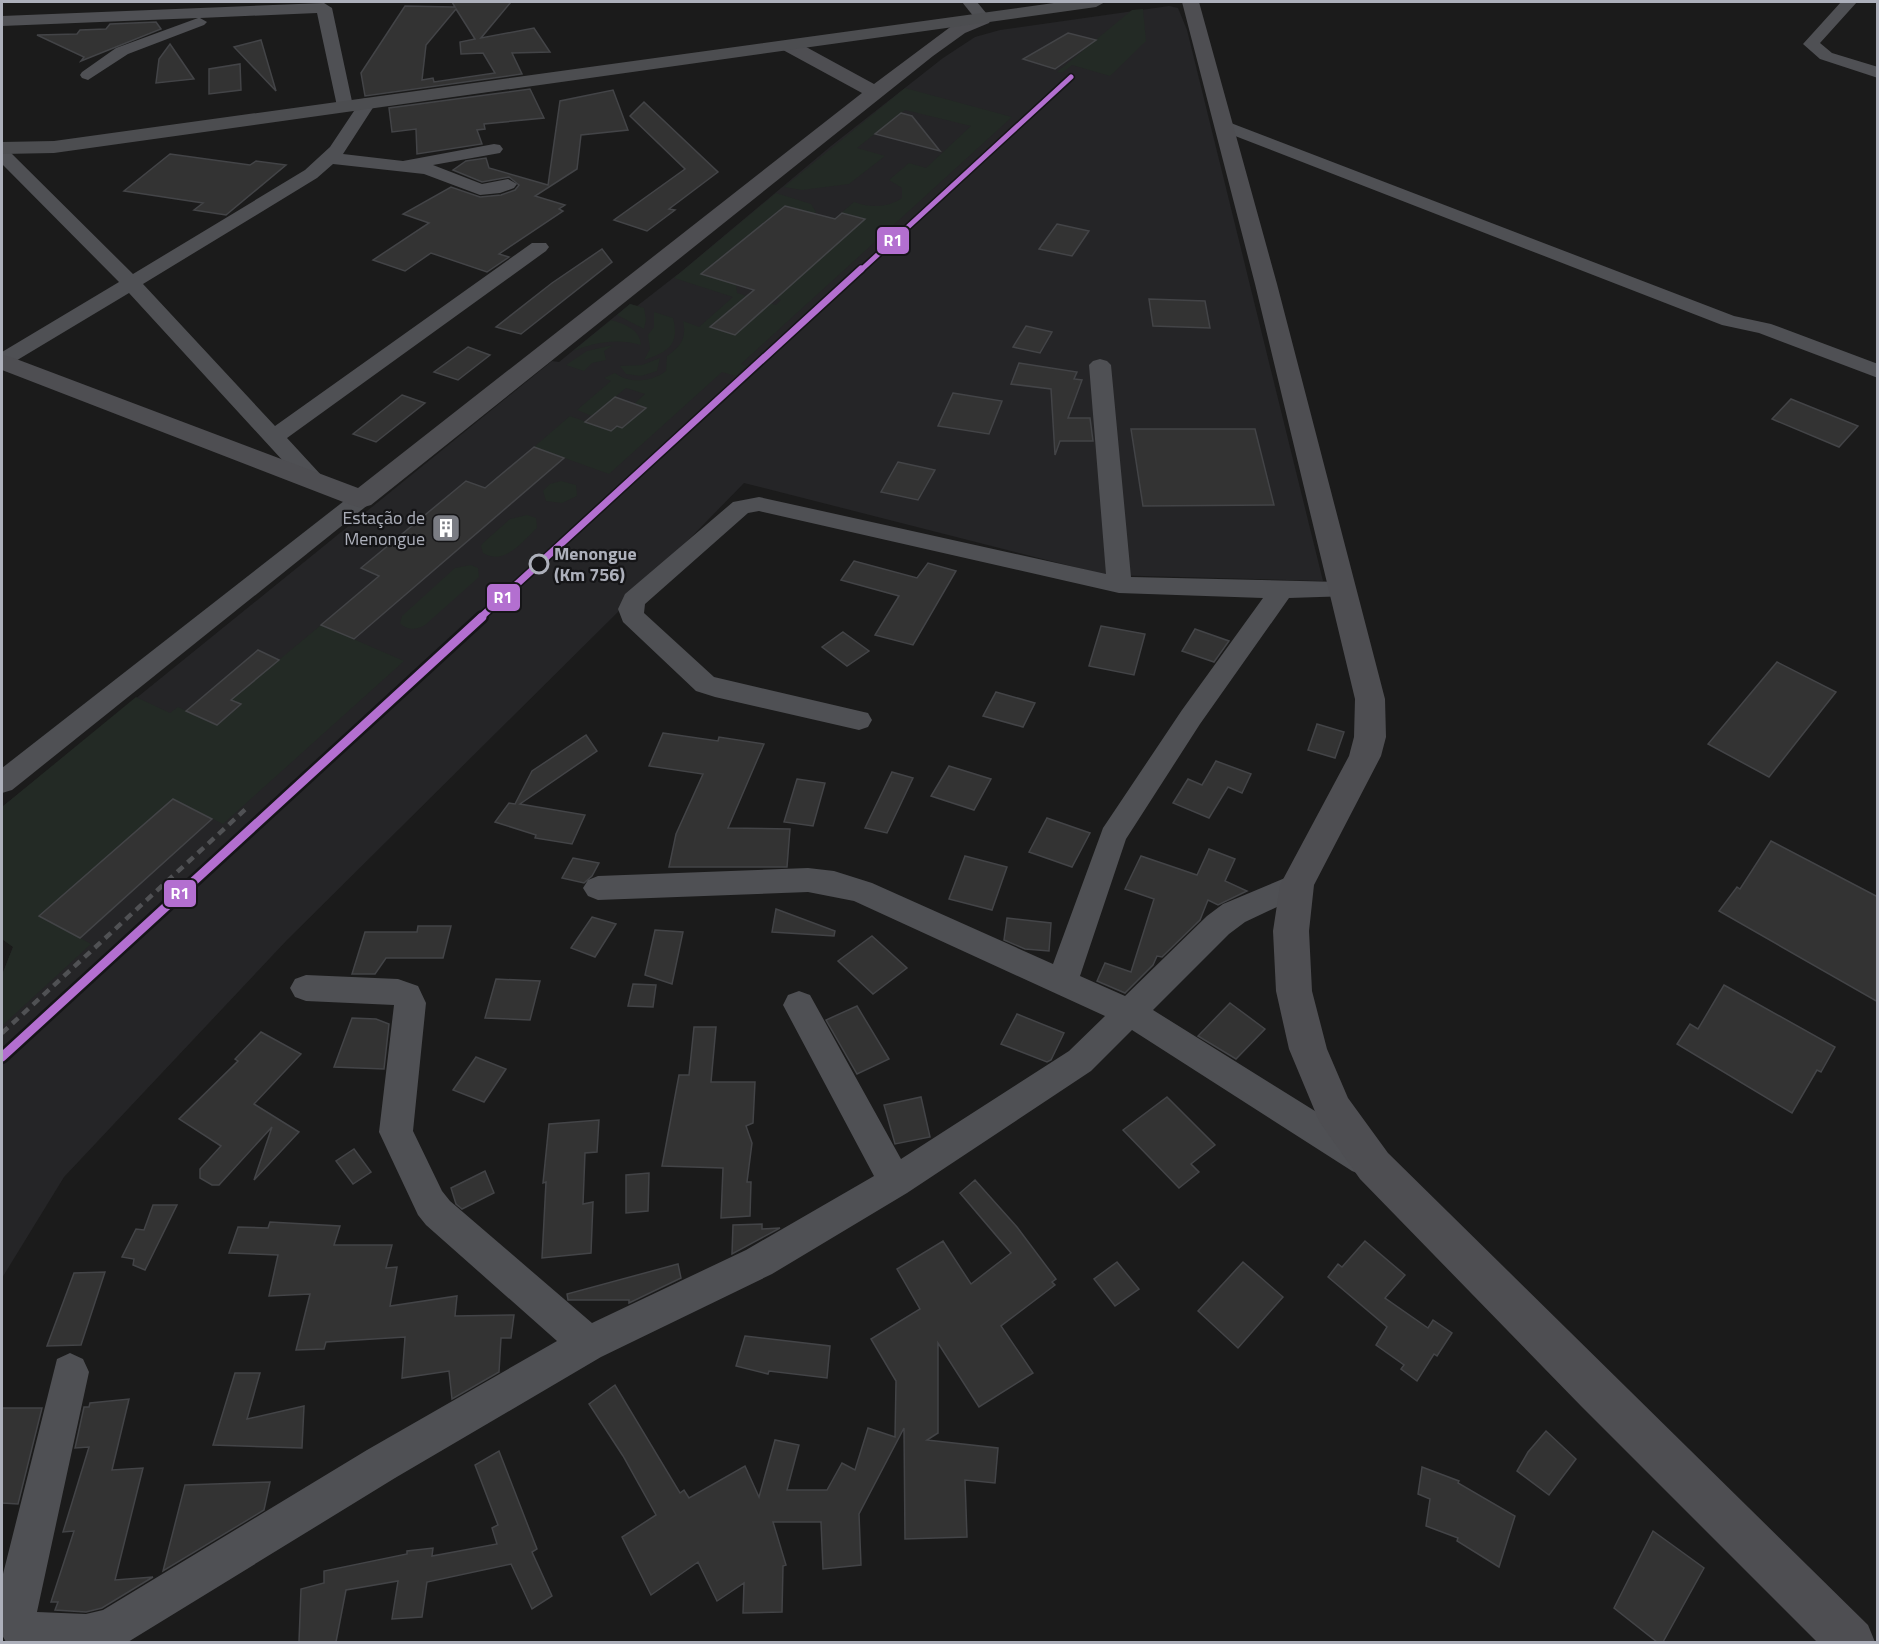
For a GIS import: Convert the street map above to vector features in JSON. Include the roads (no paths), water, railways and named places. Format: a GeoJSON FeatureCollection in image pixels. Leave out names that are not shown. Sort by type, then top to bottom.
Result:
{"type":"FeatureCollection","features":[{"type":"Feature","properties":{"kind":"main road"},"geometry":{"type":"LineString","coordinates":[[2,148],[54,147],[790,46],[976,10],[1096,2]]}},
{"type":"Feature","properties":{"kind":"street"},"geometry":{"type":"LineString","coordinates":[[1190,2],[1266,284],[1370,699],[1370,737],[1365,756],[1297,885],[1292,931],[1294,991],[1308,1049],[1333,1109],[1374,1166],[1613,1408],[1851,1642]]}},
{"type":"Feature","properties":{"kind":"street"},"geometry":{"type":"LineString","coordinates":[[1849,2],[1811,44],[1826,56],[1878,73]]}},
{"type":"Feature","properties":{"kind":"street"},"geometry":{"type":"LineString","coordinates":[[2,21],[220,14],[325,5],[345,106]]}},
{"type":"Feature","properties":{"kind":"street"},"geometry":{"type":"LineString","coordinates":[[2,783],[943,40],[976,10]]}},
{"type":"Feature","properties":{"kind":"street"},"geometry":{"type":"LineString","coordinates":[[88,75],[122,51],[220,14]]}},
{"type":"Feature","properties":{"kind":"street"},"geometry":{"type":"LineString","coordinates":[[790,46],[875,92]]}},
{"type":"Feature","properties":{"kind":"street"},"geometry":{"type":"LineString","coordinates":[[2,362],[130,282],[311,174],[330,159],[368,104]]}},
{"type":"Feature","properties":{"kind":"street"},"geometry":{"type":"LineString","coordinates":[[1223,125],[1729,321],[1764,328],[1878,372]]}},
{"type":"Feature","properties":{"kind":"street"},"geometry":{"type":"LineString","coordinates":[[402,165],[494,149]]}},
{"type":"Feature","properties":{"kind":"street"},"geometry":{"type":"LineString","coordinates":[[2,154],[130,282],[275,436],[314,481]]}},
{"type":"Feature","properties":{"kind":"street"},"geometry":{"type":"LineString","coordinates":[[330,159],[402,165],[432,171],[480,190],[494,189],[508,184]]}},
{"type":"Feature","properties":{"kind":"street"},"geometry":{"type":"LineString","coordinates":[[275,436],[538,247]]}},
{"type":"Feature","properties":{"kind":"street"},"geometry":{"type":"LineString","coordinates":[[1729,321],[1753,337],[1878,387]]}},
{"type":"Feature","properties":{"kind":"street"},"geometry":{"type":"LineString","coordinates":[[2,362],[361,499]]}},
{"type":"Feature","properties":{"kind":"street"},"geometry":{"type":"LineString","coordinates":[[1100,365],[1119,585]]}},
{"type":"Feature","properties":{"kind":"street"},"geometry":{"type":"LineString","coordinates":[[859,720],[727,692],[705,684],[632,616],[630,609],[634,600],[741,507],[759,504],[1119,585],[1341,590]]}},
{"type":"Feature","properties":{"kind":"street"},"geometry":{"type":"LineString","coordinates":[[1063,980],[1113,836],[1191,717],[1282,590]]}},
{"type":"Feature","properties":{"kind":"street"},"geometry":{"type":"LineString","coordinates":[[598,888],[808,880],[834,883],[862,891],[1063,980],[1131,1013],[1374,1166]]}},
{"type":"Feature","properties":{"kind":"street"},"geometry":{"type":"LineString","coordinates":[[70,1372],[16,1603],[16,1620],[24,1632],[86,1635],[111,1629],[381,1464],[588,1344],[759,1262],[895,1182],[1062,1074],[1080,1061],[1131,1013],[1218,925],[1234,913],[1297,885]]}},
{"type":"Feature","properties":{"kind":"street"},"geometry":{"type":"LineString","coordinates":[[306,988],[398,992],[407,995],[410,1003],[396,1132],[430,1203],[438,1213],[588,1344]]}},
{"type":"Feature","properties":{"kind":"street"},"geometry":{"type":"LineString","coordinates":[[799,1005],[895,1182]]}},
{"type":"Feature","properties":{"kind":"railway"},"geometry":{"type":"LineString","coordinates":[[2,1033],[249,806]]}},
{"type":"Feature","properties":{"kind":"place","name":"Estação de Menongue"},"geometry":{"type":"Point","coordinates":[446,528]}},
{"type":"Feature","properties":{"kind":"place","name":"Menongue (Km 756)"},"geometry":{"type":"Point","coordinates":[539,564]}}]}
